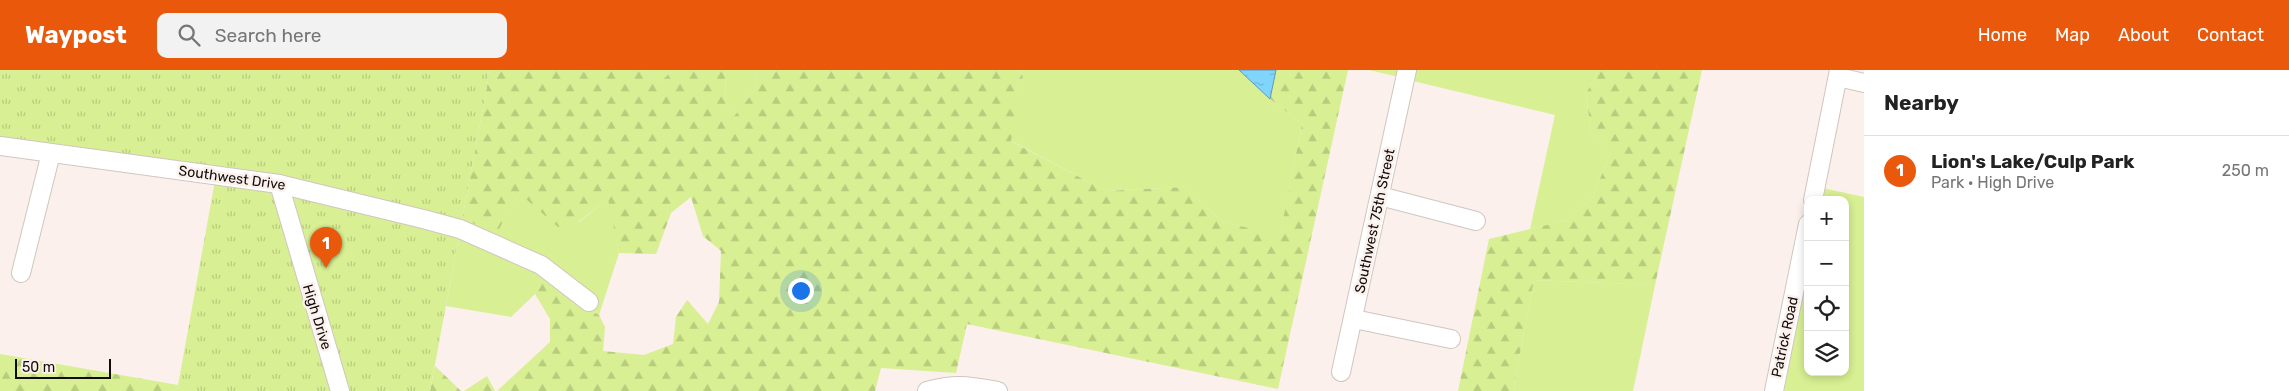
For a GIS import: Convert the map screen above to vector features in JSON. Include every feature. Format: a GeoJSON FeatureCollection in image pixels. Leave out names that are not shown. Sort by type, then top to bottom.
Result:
{"type":"FeatureCollection","features":[{"type":"Feature","properties":{"kind":"street","name":"Southwest 75th Street"},"geometry":{"type":"LineString","coordinates":[[1341,372],[1407,70]]}},
{"type":"Feature","properties":{"kind":"street"},"geometry":{"type":"LineString","coordinates":[[1814,196],[1839,74],[1864,83]]}},
{"type":"Feature","properties":{"kind":"street","name":"Southwest Drive"},"geometry":{"type":"LineString","coordinates":[[0,146],[279,184],[460,229],[541,265],[589,302]]}},
{"type":"Feature","properties":{"kind":"street"},"geometry":{"type":"LineString","coordinates":[[21,273],[50,153]]}},
{"type":"Feature","properties":{"kind":"street","name":"High Drive"},"geometry":{"type":"LineString","coordinates":[[279,184],[340,391]]}},
{"type":"Feature","properties":{"kind":"street"},"geometry":{"type":"LineString","coordinates":[[1380,196],[1476,221]]}},
{"type":"Feature","properties":{"kind":"street","name":"Patrick Road"},"geometry":{"type":"LineString","coordinates":[[1774,391],[1805,241]]}},
{"type":"Feature","properties":{"kind":"street"},"geometry":{"type":"LineString","coordinates":[[1354,319],[1451,339]]}},
{"type":"Feature","properties":{"kind":"street"},"geometry":{"type":"LineString","coordinates":[[927,391],[950,385],[964,385],[998,391]]}},
{"type":"Feature","properties":{"kind":"green space"},"geometry":{"type":"Polygon","coordinates":[[[0,70],[490,70],[430,391],[177,391],[216,175],[0,146],[0,70]]]}},
{"type":"Feature","properties":{"kind":"green space"},"geometry":{"type":"Polygon","coordinates":[[[490,70],[642,70],[660,82],[673,70],[726,70],[725,99],[732,119],[755,90],[757,70],[1017,70],[1023,76],[1011,141],[1106,191],[1183,187],[1223,222],[1280,235],[1302,124],[1270,99],[1276,70],[1348,70],[1278,389],[967,324],[956,373],[881,368],[875,391],[497,391],[550,342],[550,319],[535,294],[542,278],[568,297],[599,315],[605,327],[603,351],[644,355],[673,344],[676,317],[687,300],[708,324],[719,302],[721,251],[703,236],[691,197],[671,213],[656,254],[619,253],[608,199],[578,222],[558,227],[519,193],[498,231],[462,220],[490,70]]]}},
{"type":"Feature","properties":{"kind":"green space"},"geometry":{"type":"Polygon","coordinates":[[[642,70],[673,70],[660,82],[642,70]]]}},
{"type":"Feature","properties":{"kind":"green space"},"geometry":{"type":"Polygon","coordinates":[[[726,70],[757,70],[755,90],[732,120],[725,99],[726,70]]]}},
{"type":"Feature","properties":{"kind":"green space"},"geometry":{"type":"Polygon","coordinates":[[[1017,70],[1239,70],[1270,99],[1302,124],[1280,236],[1223,222],[1183,187],[1106,191],[1010,140],[1023,76],[1017,70]]]}},
{"type":"Feature","properties":{"kind":"green space"},"geometry":{"type":"Polygon","coordinates":[[[1369,70],[1401,70],[1399,77],[1369,70]]]}},
{"type":"Feature","properties":{"kind":"green space"},"geometry":{"type":"Polygon","coordinates":[[[1416,70],[1598,70],[1586,94],[1591,132],[1610,153],[1593,197],[1567,220],[1530,229],[1555,115],[1413,81],[1416,70]]]}},
{"type":"Feature","properties":{"kind":"green space"},"geometry":{"type":"Polygon","coordinates":[[[1598,70],[1702,70],[1655,285],[1534,280],[1514,384],[1515,391],[1458,391],[1489,239],[1567,220],[1593,197],[1610,153],[1591,132],[1586,94],[1598,70]]]}},
{"type":"Feature","properties":{"kind":"green space"},"geometry":{"type":"Polygon","coordinates":[[[1823,188],[1864,197],[1864,391],[1784,391],[1804,288],[1804,376],[1849,376],[1849,196],[1822,196],[1823,188]]]}},
{"type":"Feature","properties":{"kind":"green space"},"geometry":{"type":"Polygon","coordinates":[[[519,193],[579,222],[609,198],[619,253],[599,315],[568,297],[542,278],[535,294],[511,317],[446,306],[462,220],[498,230],[519,193]]]}},
{"type":"Feature","properties":{"kind":"green space"},"geometry":{"type":"Polygon","coordinates":[[[1534,280],[1655,285],[1633,391],[1515,391],[1514,384],[1534,280]]]}},
{"type":"Feature","properties":{"kind":"green space"},"geometry":{"type":"Polygon","coordinates":[[[0,354],[178,385],[177,391],[0,391],[0,354]]]}},
{"type":"Feature","properties":{"kind":"green space"},"geometry":{"type":"Polygon","coordinates":[[[435,366],[461,391],[430,391],[435,366]]]}},
{"type":"Feature","properties":{"kind":"green space"},"geometry":{"type":"Polygon","coordinates":[[[487,376],[495,391],[464,391],[487,376]]]}},
{"type":"Feature","properties":{"kind":"water"},"geometry":{"type":"Polygon","coordinates":[[[1239,70],[1276,70],[1270,99],[1239,70]]]}},
{"type":"Feature","properties":{"kind":"place","name":"Lion's Lake/Culp Park"},"geometry":{"type":"Point","coordinates":[326,268]}}]}
